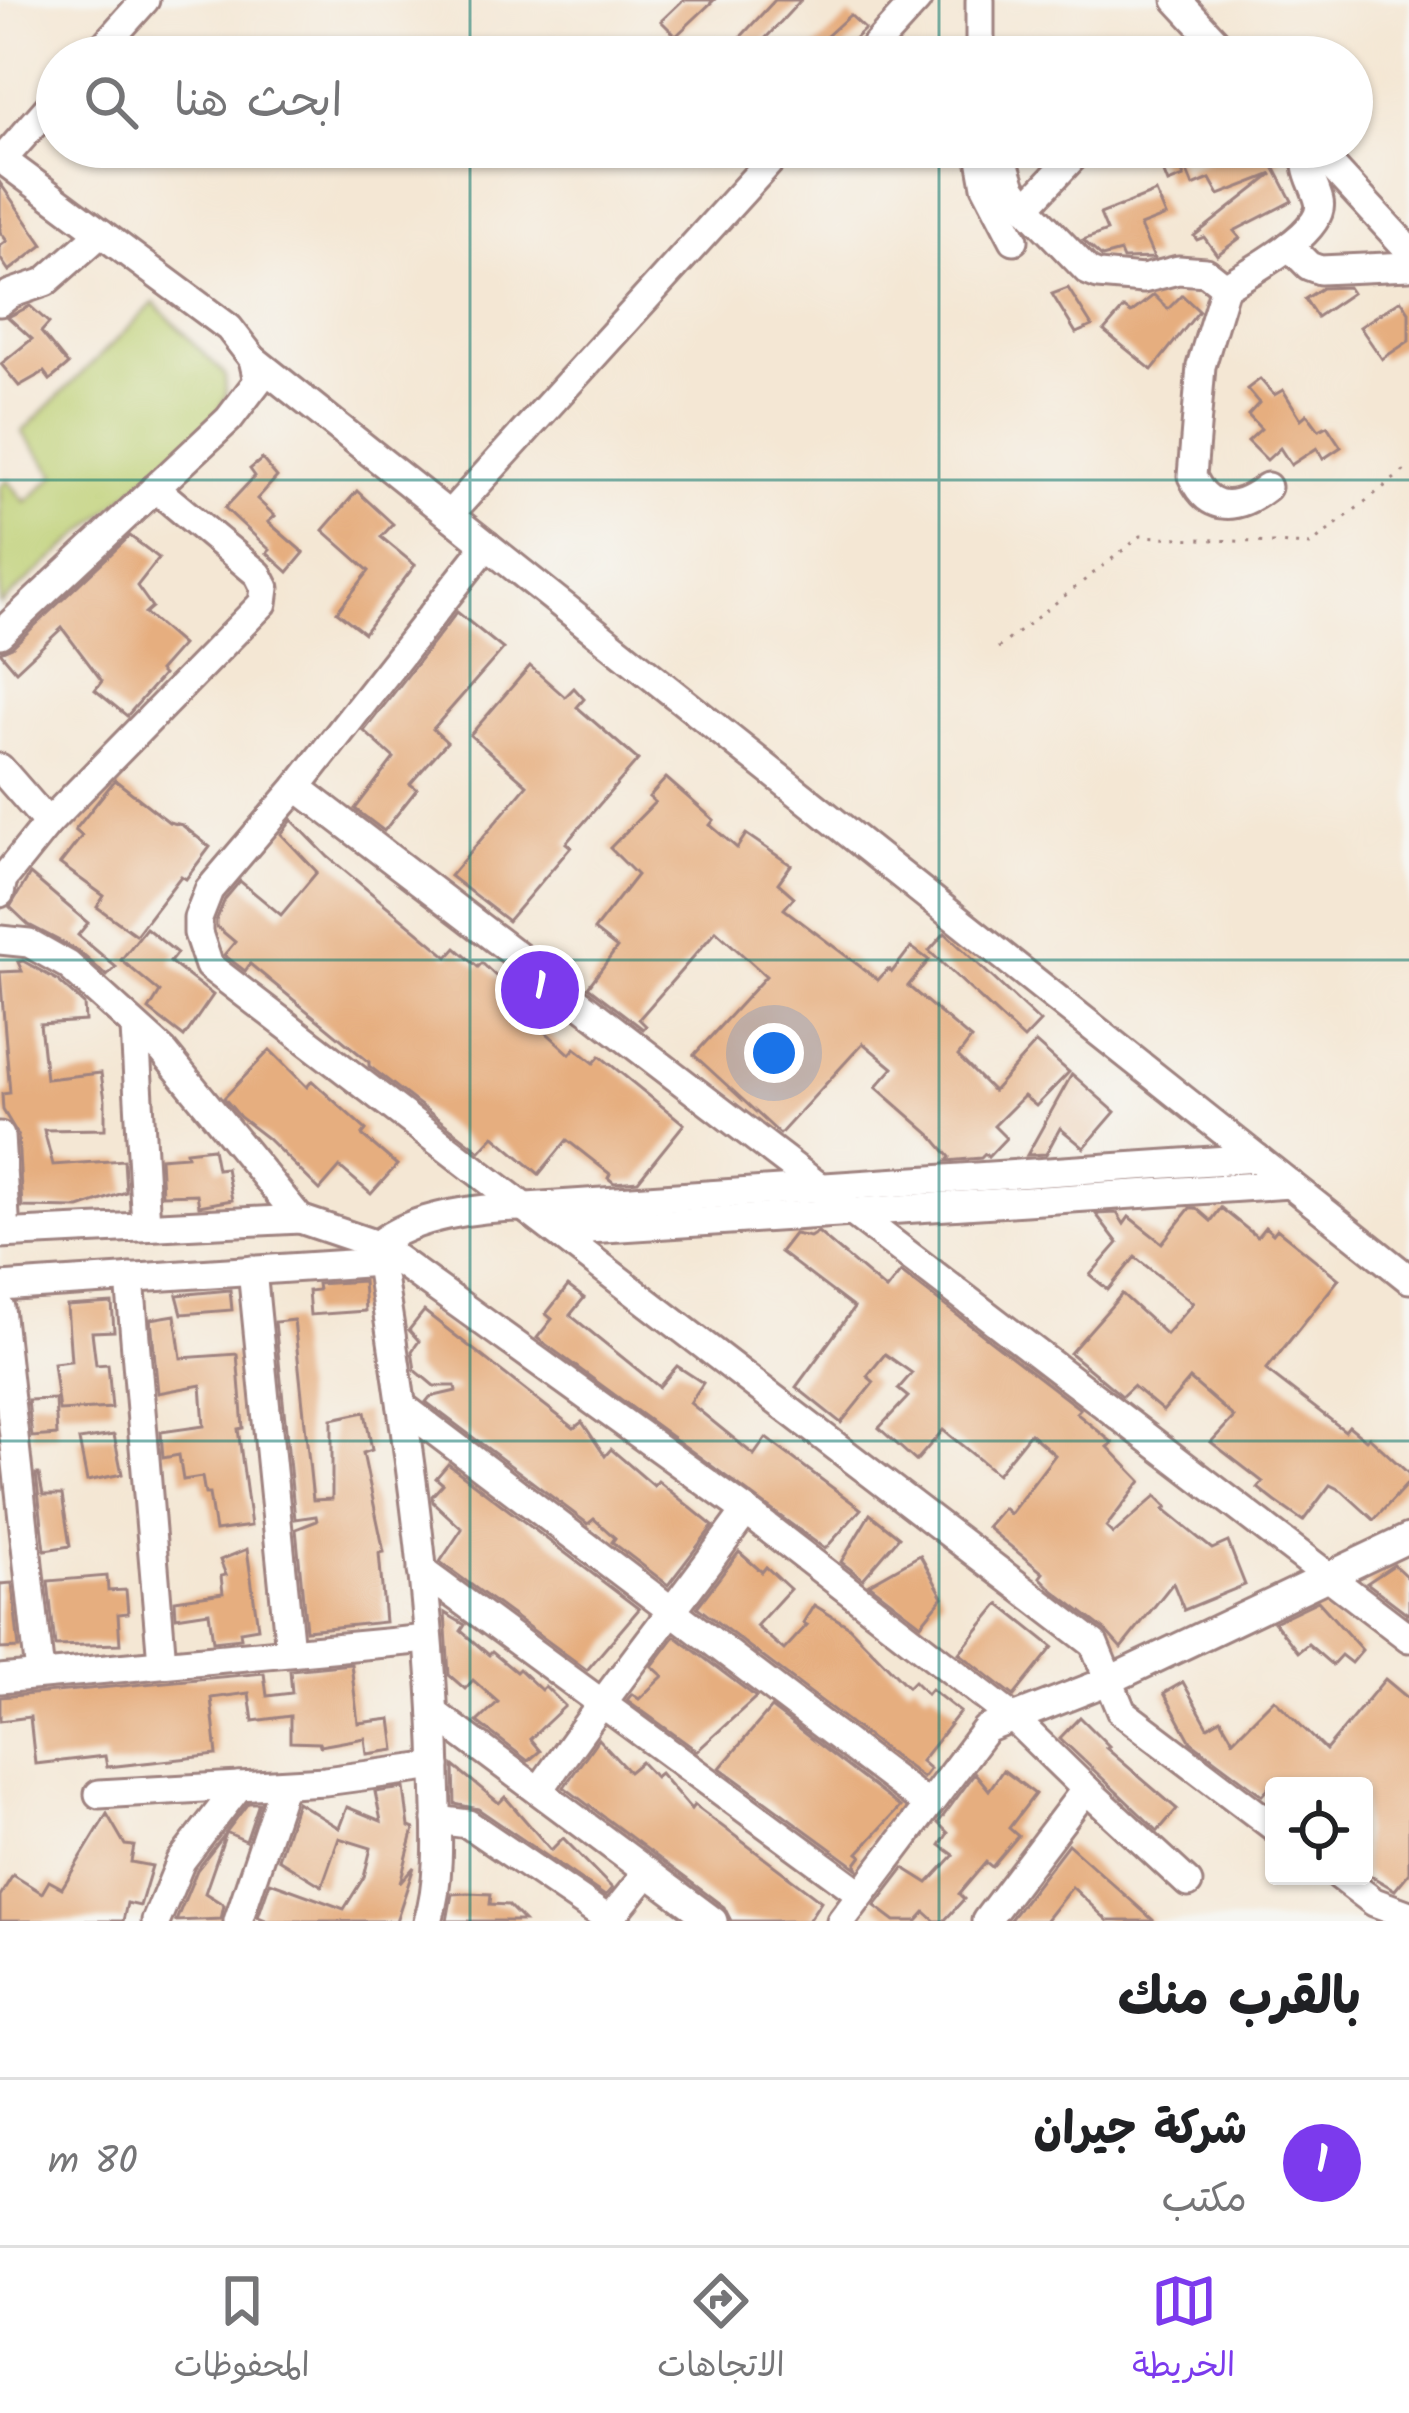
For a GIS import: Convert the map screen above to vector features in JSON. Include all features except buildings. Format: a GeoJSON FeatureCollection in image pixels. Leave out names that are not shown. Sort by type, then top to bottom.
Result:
{"type":"FeatureCollection","features":[{"type":"Feature","properties":{"kind":"street"},"geometry":{"type":"LineString","coordinates":[[113,36],[145,0]]}},
{"type":"Feature","properties":{"kind":"street"},"geometry":{"type":"LineString","coordinates":[[884,36],[917,0]]}},
{"type":"Feature","properties":{"kind":"street"},"geometry":{"type":"LineString","coordinates":[[980,0],[980,36]]}},
{"type":"Feature","properties":{"kind":"street"},"geometry":{"type":"LineString","coordinates":[[1177,0],[1210,36]]}},
{"type":"Feature","properties":{"kind":"street"},"geometry":{"type":"LineString","coordinates":[[36,121],[1,159],[229,328],[253,359],[1409,1279]]}},
{"type":"Feature","properties":{"kind":"street"},"geometry":{"type":"LineString","coordinates":[[449,515],[764,168]]}},
{"type":"Feature","properties":{"kind":"street"},"geometry":{"type":"LineString","coordinates":[[983,168],[986,186],[1014,240]]}},
{"type":"Feature","properties":{"kind":"street"},"geometry":{"type":"LineString","coordinates":[[1006,168],[1026,207],[1088,271],[1143,279],[1178,270],[1206,272],[1225,287]]}},
{"type":"Feature","properties":{"kind":"street"},"geometry":{"type":"LineString","coordinates":[[1026,207],[1063,168]]}},
{"type":"Feature","properties":{"kind":"street"},"geometry":{"type":"LineString","coordinates":[[1267,487],[1236,506],[1216,506],[1199,491],[1192,476],[1201,366],[1225,287],[1289,246],[1318,216],[1321,206],[1307,168]]}},
{"type":"Feature","properties":{"kind":"street"},"geometry":{"type":"LineString","coordinates":[[1332,168],[1409,250]]}},
{"type":"Feature","properties":{"kind":"street"},"geometry":{"type":"LineString","coordinates":[[0,302],[45,283],[101,232]]}},
{"type":"Feature","properties":{"kind":"street"},"geometry":{"type":"LineString","coordinates":[[1289,246],[1320,270],[1409,266]]}},
{"type":"Feature","properties":{"kind":"street"},"geometry":{"type":"LineString","coordinates":[[0,634],[230,419],[258,381],[253,359]]}},
{"type":"Feature","properties":{"kind":"street"},"geometry":{"type":"LineString","coordinates":[[0,893],[3,879],[48,823],[265,598],[264,582],[257,574],[155,488]]}},
{"type":"Feature","properties":{"kind":"street"},"geometry":{"type":"LineString","coordinates":[[487,545],[297,788],[209,890],[198,918],[203,956],[218,974],[1094,1644],[1122,1712],[1265,1820]]}},
{"type":"Feature","properties":{"kind":"street"},"geometry":{"type":"LineString","coordinates":[[0,768],[48,823]]}},
{"type":"Feature","properties":{"kind":"street"},"geometry":{"type":"LineString","coordinates":[[297,788],[826,1201],[1409,1638]]}},
{"type":"Feature","properties":{"kind":"street"},"geometry":{"type":"LineString","coordinates":[[0,940],[29,943],[68,964],[163,1052],[300,1219]]}},
{"type":"Feature","properties":{"kind":"street"},"geometry":{"type":"LineString","coordinates":[[135,1028],[146,1226]]}},
{"type":"Feature","properties":{"kind":"street"},"geometry":{"type":"LineString","coordinates":[[0,1136],[3,1234],[300,1219],[378,1253],[746,1511],[1013,1718],[1188,1883]]}},
{"type":"Feature","properties":{"kind":"street"},"geometry":{"type":"LineString","coordinates":[[558,1231],[826,1201],[992,1174],[1257,1158]]}},
{"type":"Feature","properties":{"kind":"street"},"geometry":{"type":"LineString","coordinates":[[977,1203],[992,1174]]}},
{"type":"Feature","properties":{"kind":"street"},"geometry":{"type":"LineString","coordinates":[[428,1921],[437,1820],[434,1713],[422,1570],[378,1253],[391,1233],[479,1207],[977,1203],[1290,1184]]}},
{"type":"Feature","properties":{"kind":"street"},"geometry":{"type":"LineString","coordinates":[[0,1287],[252,1270],[378,1253]]}},
{"type":"Feature","properties":{"kind":"street"},"geometry":{"type":"LineString","coordinates":[[252,1270],[290,1651]]}},
{"type":"Feature","properties":{"kind":"street"},"geometry":{"type":"LineString","coordinates":[[130,1278],[162,1663]]}},
{"type":"Feature","properties":{"kind":"street"},"geometry":{"type":"LineString","coordinates":[[0,1308],[40,1674]]}},
{"type":"Feature","properties":{"kind":"street"},"geometry":{"type":"LineString","coordinates":[[402,1406],[928,1805]]}},
{"type":"Feature","properties":{"kind":"street"},"geometry":{"type":"LineString","coordinates":[[539,1791],[746,1511]]}},
{"type":"Feature","properties":{"kind":"street"},"geometry":{"type":"LineString","coordinates":[[841,1921],[986,1729],[1108,1681],[1409,1538]]}},
{"type":"Feature","properties":{"kind":"street"},"geometry":{"type":"LineString","coordinates":[[422,1570],[861,1894]]}},
{"type":"Feature","properties":{"kind":"street"},"geometry":{"type":"LineString","coordinates":[[0,1678],[428,1639]]}},
{"type":"Feature","properties":{"kind":"street"},"geometry":{"type":"LineString","coordinates":[[434,1713],[713,1921]]}},
{"type":"Feature","properties":{"kind":"street"},"geometry":{"type":"LineString","coordinates":[[99,1794],[284,1784],[436,1766]]}},
{"type":"Feature","properties":{"kind":"street"},"geometry":{"type":"LineString","coordinates":[[238,1921],[284,1784]]}},
{"type":"Feature","properties":{"kind":"street"},"geometry":{"type":"LineString","coordinates":[[156,1921],[181,1861],[239,1786]]}},
{"type":"Feature","properties":{"kind":"street"},"geometry":{"type":"LineString","coordinates":[[986,1921],[1086,1789]]}},
{"type":"Feature","properties":{"kind":"street"},"geometry":{"type":"LineString","coordinates":[[437,1820],[468,1824],[608,1920],[648,1872]]}},
{"type":"Feature","properties":{"kind":"street"},"geometry":{"type":"LineString","coordinates":[[1352,1885],[1375,1902],[1409,1916]]}},
{"type":"Feature","properties":{"kind":"path"},"geometry":{"type":"LineString","coordinates":[[998,648],[1141,536],[1310,545],[1409,467]]}},
{"type":"Feature","properties":{"kind":"green space"},"geometry":{"type":"Polygon","coordinates":[[[154,303],[225,375],[226,397],[215,418],[0,605],[0,486],[7,480],[26,502],[56,475],[22,432],[154,303]]]}},
{"type":"Feature","properties":{"kind":"place","name":"شركة جيران"},"geometry":{"type":"Point","coordinates":[540,990]}}]}
